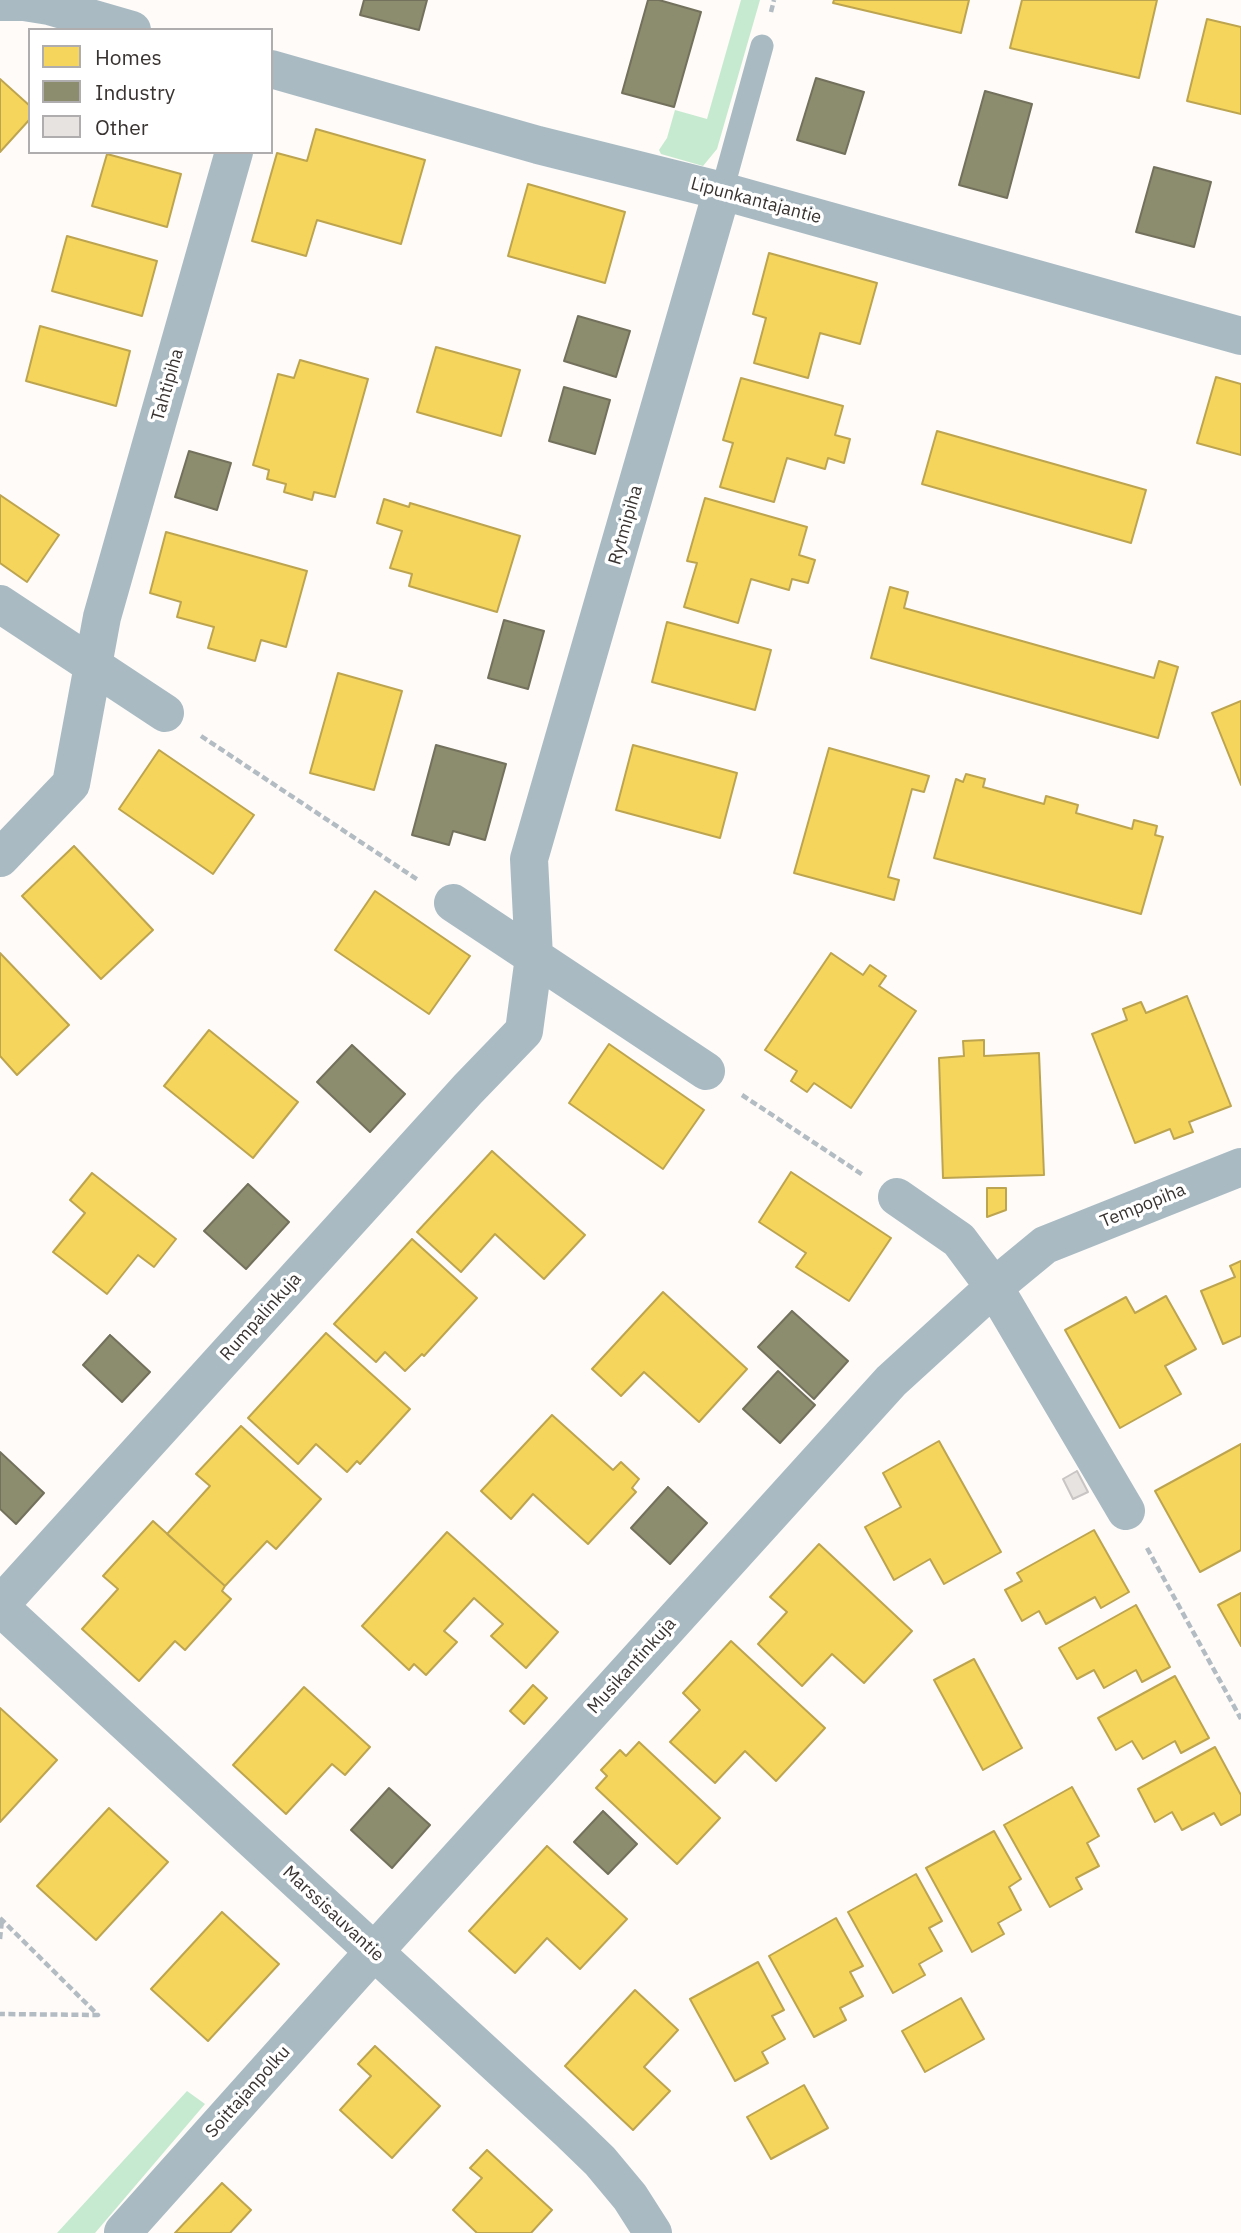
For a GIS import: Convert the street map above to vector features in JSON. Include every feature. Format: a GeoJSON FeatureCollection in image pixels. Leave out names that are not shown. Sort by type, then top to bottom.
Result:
{"type":"FeatureCollection","features":[{"type":"Feature","properties":{"kind":"street"},"geometry":{"type":"LineString","coordinates":[[0,2],[49,6],[125,28]]}},
{"type":"Feature","properties":{"kind":"street","name":"Lipunkantajantie"},"geometry":{"type":"LineString","coordinates":[[273,70],[538,145],[722,191],[1241,336]]}},
{"type":"Feature","properties":{"kind":"street","name":"Tahtipiha"},"geometry":{"type":"LineString","coordinates":[[0,858],[71,784],[102,617],[233,154]]}},
{"type":"Feature","properties":{"kind":"street","name":"Rytmipiha"},"geometry":{"type":"LineString","coordinates":[[524,1031],[534,957],[529,859],[722,191]]}},
{"type":"Feature","properties":{"kind":"street"},"geometry":{"type":"LineString","coordinates":[[0,604],[165,713]]}},
{"type":"Feature","properties":{"kind":"street"},"geometry":{"type":"LineString","coordinates":[[453,903],[706,1071]]}},
{"type":"Feature","properties":{"kind":"street","name":"Rumpalinkuja"},"geometry":{"type":"LineString","coordinates":[[0,1606],[468,1089],[524,1031]]}},
{"type":"Feature","properties":{"kind":"street","name":"Tempopiha"},"geometry":{"type":"LineString","coordinates":[[994,1287],[1045,1245],[1241,1167]]}},
{"type":"Feature","properties":{"kind":"street"},"geometry":{"type":"LineString","coordinates":[[897,1198],[959,1240],[994,1287],[1126,1511]]}},
{"type":"Feature","properties":{"kind":"street","name":"Musikantinkuja"},"geometry":{"type":"LineString","coordinates":[[374,1952],[891,1381],[994,1287]]}},
{"type":"Feature","properties":{"kind":"street","name":"Marssisauvantie"},"geometry":{"type":"LineString","coordinates":[[0,1606],[19,1627],[600,2161],[630,2197],[653,2233]]}},
{"type":"Feature","properties":{"kind":"street","name":"Soittajanpolku"},"geometry":{"type":"LineString","coordinates":[[123,2232],[374,1952]]}},
{"type":"Feature","properties":{"kind":"lane"},"geometry":{"type":"LineString","coordinates":[[722,191],[762,46]]}},
{"type":"Feature","properties":{"kind":"path"},"geometry":{"type":"LineString","coordinates":[[165,713],[453,903]]}},
{"type":"Feature","properties":{"kind":"path"},"geometry":{"type":"LineString","coordinates":[[706,1071],[897,1198]]}},
{"type":"Feature","properties":{"kind":"path"},"geometry":{"type":"LineString","coordinates":[[1126,1511],[1241,1719]]}},
{"type":"Feature","properties":{"kind":"path"},"geometry":{"type":"LineString","coordinates":[[0,1938],[1,1919]]}},
{"type":"Feature","properties":{"kind":"path"},"geometry":{"type":"LineString","coordinates":[[0,2014],[98,2015],[1,1919]]}},
{"type":"Feature","properties":{"kind":"green space"},"geometry":{"type":"Polygon","coordinates":[[[741,0],[760,0],[717,149],[703,166],[661,154],[659,150],[667,138],[675,110],[707,119],[741,0]]]}},
{"type":"Feature","properties":{"kind":"green space"},"geometry":{"type":"Polygon","coordinates":[[[187,2091],[205,2104],[95,2233],[57,2233],[187,2091]]]}},
{"type":"Feature","properties":{"kind":"building: Homes"},"geometry":{"type":"Polygon","coordinates":[[[834,0],[969,0],[961,33],[833,3],[834,0]]]}},
{"type":"Feature","properties":{"kind":"building: Homes"},"geometry":{"type":"Polygon","coordinates":[[[1022,0],[1157,0],[1139,78],[1010,48],[1022,0]]]}},
{"type":"Feature","properties":{"kind":"building: Homes"},"geometry":{"type":"Polygon","coordinates":[[[1207,19],[1241,27],[1241,114],[1187,101],[1207,19]]]}},
{"type":"Feature","properties":{"kind":"building: Homes"},"geometry":{"type":"Polygon","coordinates":[[[0,79],[28,104],[28,121],[0,152],[0,79]]]}},
{"type":"Feature","properties":{"kind":"building: Homes"},"geometry":{"type":"Polygon","coordinates":[[[316,129],[425,160],[401,244],[317,220],[306,256],[252,241],[277,153],[307,161],[316,129]]]}},
{"type":"Feature","properties":{"kind":"building: Homes"},"geometry":{"type":"Polygon","coordinates":[[[107,154],[181,174],[167,227],[92,206],[107,154]]]}},
{"type":"Feature","properties":{"kind":"building: Homes"},"geometry":{"type":"Polygon","coordinates":[[[528,184],[625,212],[605,283],[508,256],[528,184]]]}},
{"type":"Feature","properties":{"kind":"building: Homes"},"geometry":{"type":"Polygon","coordinates":[[[67,236],[157,261],[142,316],[52,291],[67,236]]]}},
{"type":"Feature","properties":{"kind":"building: Homes"},"geometry":{"type":"Polygon","coordinates":[[[769,253],[877,283],[860,344],[820,333],[808,378],[754,363],[766,318],[753,314],[769,253]]]}},
{"type":"Feature","properties":{"kind":"building: Homes"},"geometry":{"type":"Polygon","coordinates":[[[40,326],[130,351],[116,406],[26,381],[40,326]]]}},
{"type":"Feature","properties":{"kind":"building: Homes"},"geometry":{"type":"Polygon","coordinates":[[[436,347],[520,370],[501,436],[417,412],[436,347]]]}},
{"type":"Feature","properties":{"kind":"building: Homes"},"geometry":{"type":"Polygon","coordinates":[[[300,360],[368,379],[335,497],[314,492],[312,500],[284,492],[286,484],[267,479],[269,470],[253,465],[278,374],[294,378],[300,360]]]}},
{"type":"Feature","properties":{"kind":"building: Homes"},"geometry":{"type":"Polygon","coordinates":[[[1216,377],[1241,384],[1241,455],[1197,443],[1216,377]]]}},
{"type":"Feature","properties":{"kind":"building: Homes"},"geometry":{"type":"Polygon","coordinates":[[[741,378],[843,406],[835,435],[850,439],[844,463],[828,458],[825,469],[787,458],[774,502],[720,487],[733,443],[723,440],[741,378]]]}},
{"type":"Feature","properties":{"kind":"building: Homes"},"geometry":{"type":"Polygon","coordinates":[[[937,431],[1146,490],[1131,543],[922,484],[937,431]]]}},
{"type":"Feature","properties":{"kind":"building: Homes"},"geometry":{"type":"Polygon","coordinates":[[[0,495],[59,535],[27,582],[0,563],[0,495]]]}},
{"type":"Feature","properties":{"kind":"building: Homes"},"geometry":{"type":"Polygon","coordinates":[[[705,498],[807,527],[799,555],[815,560],[808,583],[792,579],[789,590],[751,579],[738,623],[684,607],[697,563],[687,561],[705,498]]]}},
{"type":"Feature","properties":{"kind":"building: Homes"},"geometry":{"type":"Polygon","coordinates":[[[384,499],[409,507],[410,503],[520,536],[497,612],[409,586],[412,574],[390,568],[402,531],[377,523],[384,499]]]}},
{"type":"Feature","properties":{"kind":"building: Homes"},"geometry":{"type":"Polygon","coordinates":[[[166,532],[307,571],[286,647],[261,640],[255,661],[208,648],[214,627],[177,617],[181,602],[150,593],[166,532]]]}},
{"type":"Feature","properties":{"kind":"building: Homes"},"geometry":{"type":"Polygon","coordinates":[[[890,587],[908,592],[904,608],[1154,678],[1159,661],[1178,667],[1158,738],[871,658],[890,587]]]}},
{"type":"Feature","properties":{"kind":"building: Homes"},"geometry":{"type":"Polygon","coordinates":[[[667,622],[771,650],[755,710],[652,682],[667,622]]]}},
{"type":"Feature","properties":{"kind":"building: Homes"},"geometry":{"type":"Polygon","coordinates":[[[338,673],[402,691],[374,790],[310,773],[338,673]]]}},
{"type":"Feature","properties":{"kind":"building: Homes"},"geometry":{"type":"Polygon","coordinates":[[[1241,701],[1241,785],[1212,713],[1241,701]]]}},
{"type":"Feature","properties":{"kind":"building: Homes"},"geometry":{"type":"Polygon","coordinates":[[[633,745],[737,773],[720,838],[616,810],[633,745]]]}},
{"type":"Feature","properties":{"kind":"building: Homes"},"geometry":{"type":"Polygon","coordinates":[[[829,748],[929,776],[924,792],[912,789],[888,877],[899,880],[894,900],[794,873],[829,748]]]}},
{"type":"Feature","properties":{"kind":"building: Homes"},"geometry":{"type":"Polygon","coordinates":[[[159,750],[254,815],[213,874],[119,809],[159,750]]]}},
{"type":"Feature","properties":{"kind":"building: Homes"},"geometry":{"type":"Polygon","coordinates":[[[966,774],[985,779],[983,787],[1044,804],[1046,796],[1078,805],[1076,813],[1132,829],[1134,820],[1157,826],[1155,835],[1163,837],[1141,914],[934,858],[956,779],[963,782],[966,774]]]}},
{"type":"Feature","properties":{"kind":"building: Homes"},"geometry":{"type":"Polygon","coordinates":[[[74,846],[153,930],[101,979],[22,896],[74,846]]]}},
{"type":"Feature","properties":{"kind":"building: Homes"},"geometry":{"type":"Polygon","coordinates":[[[375,891],[470,956],[429,1014],[335,950],[375,891]]]}},
{"type":"Feature","properties":{"kind":"building: Homes"},"geometry":{"type":"Polygon","coordinates":[[[0,953],[69,1025],[17,1075],[0,1056],[0,953]]]}},
{"type":"Feature","properties":{"kind":"building: Homes"},"geometry":{"type":"Polygon","coordinates":[[[831,953],[863,975],[870,965],[886,976],[879,986],[916,1011],[851,1108],[814,1083],[807,1092],[791,1081],[797,1071],[765,1050],[831,953]]]}},
{"type":"Feature","properties":{"kind":"building: Homes"},"geometry":{"type":"Polygon","coordinates":[[[1187,996],[1231,1106],[1189,1122],[1193,1132],[1174,1139],[1170,1129],[1135,1143],[1092,1034],[1127,1020],[1123,1009],[1141,1002],[1146,1013],[1187,996]]]}},
{"type":"Feature","properties":{"kind":"building: Homes"},"geometry":{"type":"Polygon","coordinates":[[[209,1030],[298,1102],[253,1158],[164,1086],[209,1030]]]}},
{"type":"Feature","properties":{"kind":"building: Homes"},"geometry":{"type":"Polygon","coordinates":[[[984,1040],[984,1056],[1039,1053],[1044,1175],[943,1178],[939,1058],[964,1056],[963,1041],[984,1040]]]}},
{"type":"Feature","properties":{"kind":"building: Homes"},"geometry":{"type":"Polygon","coordinates":[[[609,1044],[704,1110],[663,1169],[569,1103],[609,1044]]]}},
{"type":"Feature","properties":{"kind":"building: Homes"},"geometry":{"type":"Polygon","coordinates":[[[492,1151],[585,1235],[544,1279],[495,1234],[461,1272],[417,1232],[492,1151]]]}},
{"type":"Feature","properties":{"kind":"building: Homes"},"geometry":{"type":"Polygon","coordinates":[[[791,1172],[891,1238],[849,1301],[796,1267],[806,1253],[759,1222],[791,1172]]]}},
{"type":"Feature","properties":{"kind":"building: Homes"},"geometry":{"type":"Polygon","coordinates":[[[92,1173],[176,1239],[154,1267],[138,1255],[107,1294],[53,1252],[85,1213],[70,1200],[92,1173]]]}},
{"type":"Feature","properties":{"kind":"building: Homes"},"geometry":{"type":"Polygon","coordinates":[[[987,1188],[1006,1188],[1006,1210],[987,1217],[987,1188]]]}},
{"type":"Feature","properties":{"kind":"building: Homes"},"geometry":{"type":"Polygon","coordinates":[[[412,1239],[477,1298],[424,1356],[422,1354],[405,1371],[385,1352],[376,1362],[334,1324],[412,1239]]]}},
{"type":"Feature","properties":{"kind":"building: Homes"},"geometry":{"type":"Polygon","coordinates":[[[1241,1261],[1241,1336],[1223,1344],[1201,1291],[1235,1277],[1230,1266],[1241,1261]]]}},
{"type":"Feature","properties":{"kind":"building: Homes"},"geometry":{"type":"Polygon","coordinates":[[[663,1292],[747,1369],[699,1422],[644,1372],[621,1396],[592,1369],[663,1292]]]}},
{"type":"Feature","properties":{"kind":"building: Homes"},"geometry":{"type":"Polygon","coordinates":[[[1166,1296],[1196,1349],[1165,1366],[1181,1394],[1120,1428],[1065,1330],[1126,1297],[1135,1313],[1166,1296]]]}},
{"type":"Feature","properties":{"kind":"building: Homes"},"geometry":{"type":"Polygon","coordinates":[[[326,1333],[410,1409],[360,1464],[357,1461],[347,1472],[316,1444],[298,1464],[248,1418],[326,1333]]]}},
{"type":"Feature","properties":{"kind":"building: Homes"},"geometry":{"type":"Polygon","coordinates":[[[552,1415],[613,1470],[621,1462],[639,1479],[632,1488],[636,1492],[588,1544],[533,1494],[511,1519],[481,1491],[552,1415]]]}},
{"type":"Feature","properties":{"kind":"building: Homes"},"geometry":{"type":"Polygon","coordinates":[[[241,1426],[321,1499],[276,1549],[267,1541],[225,1586],[167,1534],[210,1486],[196,1474],[241,1426]]]}},
{"type":"Feature","properties":{"kind":"building: Homes"},"geometry":{"type":"Polygon","coordinates":[[[939,1441],[1001,1552],[944,1584],[930,1559],[894,1580],[865,1527],[901,1507],[883,1473],[939,1441]]]}},
{"type":"Feature","properties":{"kind":"building: Homes"},"geometry":{"type":"Polygon","coordinates":[[[1241,1444],[1241,1550],[1200,1572],[1155,1491],[1241,1444]]]}},
{"type":"Feature","properties":{"kind":"building: Homes"},"geometry":{"type":"Polygon","coordinates":[[[153,1521],[225,1586],[222,1591],[231,1599],[185,1650],[175,1641],[139,1681],[82,1629],[118,1589],[103,1576],[153,1521]]]}},
{"type":"Feature","properties":{"kind":"building: Homes"},"geometry":{"type":"Polygon","coordinates":[[[1094,1530],[1129,1592],[1101,1608],[1095,1597],[1046,1624],[1039,1611],[1022,1621],[1005,1590],[1022,1581],[1017,1573],[1094,1530]]]}},
{"type":"Feature","properties":{"kind":"building: Homes"},"geometry":{"type":"Polygon","coordinates":[[[447,1532],[558,1632],[526,1668],[491,1636],[503,1624],[474,1598],[444,1631],[457,1642],[426,1675],[414,1664],[409,1670],[362,1626],[447,1532]]]}},
{"type":"Feature","properties":{"kind":"building: Homes"},"geometry":{"type":"Polygon","coordinates":[[[819,1544],[912,1631],[864,1683],[832,1654],[802,1686],[758,1644],[787,1612],[770,1597],[819,1544]]]}},
{"type":"Feature","properties":{"kind":"building: Homes"},"geometry":{"type":"Polygon","coordinates":[[[1241,1593],[1241,1646],[1218,1605],[1241,1593]]]}},
{"type":"Feature","properties":{"kind":"building: Homes"},"geometry":{"type":"Polygon","coordinates":[[[1136,1605],[1170,1667],[1142,1682],[1136,1670],[1104,1688],[1094,1670],[1077,1679],[1059,1648],[1136,1605]]]}},
{"type":"Feature","properties":{"kind":"building: Homes"},"geometry":{"type":"Polygon","coordinates":[[[731,1641],[825,1728],[776,1781],[745,1751],[715,1783],[670,1742],[700,1710],[683,1693],[731,1641]]]}},
{"type":"Feature","properties":{"kind":"building: Homes"},"geometry":{"type":"Polygon","coordinates":[[[974,1659],[1022,1748],[983,1770],[934,1680],[974,1659]]]}},
{"type":"Feature","properties":{"kind":"building: Homes"},"geometry":{"type":"Polygon","coordinates":[[[1175,1676],[1209,1738],[1181,1753],[1175,1741],[1143,1759],[1132,1741],[1116,1750],[1098,1718],[1175,1676]]]}},
{"type":"Feature","properties":{"kind":"building: Homes"},"geometry":{"type":"Polygon","coordinates":[[[533,1685],[547,1698],[524,1724],[510,1711],[533,1685]]]}},
{"type":"Feature","properties":{"kind":"building: Homes"},"geometry":{"type":"Polygon","coordinates":[[[304,1687],[370,1747],[345,1775],[332,1764],[286,1814],[233,1765],[304,1687]]]}},
{"type":"Feature","properties":{"kind":"building: Homes"},"geometry":{"type":"Polygon","coordinates":[[[0,1708],[57,1760],[0,1822],[0,1708]]]}},
{"type":"Feature","properties":{"kind":"building: Homes"},"geometry":{"type":"Polygon","coordinates":[[[639,1742],[720,1818],[677,1864],[596,1788],[607,1776],[601,1770],[620,1750],[626,1756],[639,1742]]]}},
{"type":"Feature","properties":{"kind":"building: Homes"},"geometry":{"type":"Polygon","coordinates":[[[1215,1747],[1241,1795],[1241,1814],[1221,1825],[1214,1813],[1182,1830],[1172,1812],[1155,1822],[1138,1789],[1215,1747]]]}},
{"type":"Feature","properties":{"kind":"building: Homes"},"geometry":{"type":"Polygon","coordinates":[[[1072,1787],[1099,1836],[1087,1843],[1099,1866],[1076,1878],[1082,1889],[1050,1907],[1004,1825],[1072,1787]]]}},
{"type":"Feature","properties":{"kind":"building: Homes"},"geometry":{"type":"Polygon","coordinates":[[[109,1808],[168,1862],[96,1940],[37,1886],[109,1808]]]}},
{"type":"Feature","properties":{"kind":"building: Homes"},"geometry":{"type":"Polygon","coordinates":[[[994,1831],[1021,1879],[1009,1887],[1021,1910],[998,1923],[1004,1934],[972,1952],[926,1868],[994,1831]]]}},
{"type":"Feature","properties":{"kind":"building: Homes"},"geometry":{"type":"Polygon","coordinates":[[[547,1846],[627,1919],[580,1969],[547,1938],[515,1973],[469,1931],[547,1846]]]}},
{"type":"Feature","properties":{"kind":"building: Homes"},"geometry":{"type":"Polygon","coordinates":[[[916,1874],[942,1921],[929,1928],[942,1951],[919,1964],[925,1975],[893,1993],[848,1912],[916,1874]]]}},
{"type":"Feature","properties":{"kind":"building: Homes"},"geometry":{"type":"Polygon","coordinates":[[[222,1912],[279,1964],[208,2041],[151,1989],[222,1912]]]}},
{"type":"Feature","properties":{"kind":"building: Homes"},"geometry":{"type":"Polygon","coordinates":[[[836,1918],[863,1966],[850,1972],[863,1996],[840,2008],[846,2020],[814,2037],[769,1956],[836,1918]]]}},
{"type":"Feature","properties":{"kind":"building: Homes"},"geometry":{"type":"Polygon","coordinates":[[[758,1962],[784,2010],[772,2016],[785,2039],[762,2052],[768,2063],[735,2081],[690,1999],[758,1962]]]}},
{"type":"Feature","properties":{"kind":"building: Homes"},"geometry":{"type":"Polygon","coordinates":[[[635,1990],[678,2030],[644,2067],[670,2091],[633,2130],[565,2066],[635,1990]]]}},
{"type":"Feature","properties":{"kind":"building: Homes"},"geometry":{"type":"Polygon","coordinates":[[[961,1998],[984,2039],[925,2072],[902,2031],[961,1998]]]}},
{"type":"Feature","properties":{"kind":"building: Homes"},"geometry":{"type":"Polygon","coordinates":[[[375,2046],[440,2106],[392,2158],[340,2110],[371,2076],[358,2064],[375,2046]]]}},
{"type":"Feature","properties":{"kind":"building: Homes"},"geometry":{"type":"Polygon","coordinates":[[[804,2085],[828,2128],[771,2159],[747,2117],[804,2085]]]}},
{"type":"Feature","properties":{"kind":"building: Homes"},"geometry":{"type":"Polygon","coordinates":[[[487,2150],[552,2210],[531,2233],[477,2233],[453,2210],[482,2178],[470,2168],[487,2150]]]}},
{"type":"Feature","properties":{"kind":"building: Homes"},"geometry":{"type":"Polygon","coordinates":[[[222,2183],[251,2210],[230,2233],[175,2233],[222,2183]]]}},
{"type":"Feature","properties":{"kind":"building: Industry"},"geometry":{"type":"Polygon","coordinates":[[[364,0],[427,0],[419,30],[360,15],[364,0]]]}},
{"type":"Feature","properties":{"kind":"building: Industry"},"geometry":{"type":"Polygon","coordinates":[[[648,0],[659,0],[701,12],[674,107],[622,93],[648,0]]]}},
{"type":"Feature","properties":{"kind":"building: Industry"},"geometry":{"type":"Polygon","coordinates":[[[816,78],[864,92],[845,154],[797,140],[816,78]]]}},
{"type":"Feature","properties":{"kind":"building: Industry"},"geometry":{"type":"Polygon","coordinates":[[[985,91],[1032,104],[1007,198],[959,185],[985,91]]]}},
{"type":"Feature","properties":{"kind":"building: Industry"},"geometry":{"type":"Polygon","coordinates":[[[1154,167],[1211,182],[1194,247],[1136,232],[1154,167]]]}},
{"type":"Feature","properties":{"kind":"building: Industry"},"geometry":{"type":"Polygon","coordinates":[[[578,316],[630,331],[616,377],[564,361],[578,316]]]}},
{"type":"Feature","properties":{"kind":"building: Industry"},"geometry":{"type":"Polygon","coordinates":[[[564,387],[610,400],[595,454],[549,441],[564,387]]]}},
{"type":"Feature","properties":{"kind":"building: Industry"},"geometry":{"type":"Polygon","coordinates":[[[189,451],[231,463],[217,510],[175,497],[189,451]]]}},
{"type":"Feature","properties":{"kind":"building: Industry"},"geometry":{"type":"Polygon","coordinates":[[[504,620],[544,631],[528,689],[488,678],[504,620]]]}},
{"type":"Feature","properties":{"kind":"building: Industry"},"geometry":{"type":"Polygon","coordinates":[[[436,745],[506,764],[485,840],[453,831],[449,845],[412,835],[436,745]]]}},
{"type":"Feature","properties":{"kind":"building: Industry"},"geometry":{"type":"Polygon","coordinates":[[[352,1045],[405,1094],[370,1132],[317,1082],[352,1045]]]}},
{"type":"Feature","properties":{"kind":"building: Industry"},"geometry":{"type":"Polygon","coordinates":[[[248,1184],[289,1222],[246,1269],[204,1231],[248,1184]]]}},
{"type":"Feature","properties":{"kind":"building: Industry"},"geometry":{"type":"Polygon","coordinates":[[[792,1311],[848,1361],[814,1399],[758,1347],[792,1311]]]}},
{"type":"Feature","properties":{"kind":"building: Industry"},"geometry":{"type":"Polygon","coordinates":[[[110,1335],[150,1372],[122,1402],[83,1365],[110,1335]]]}},
{"type":"Feature","properties":{"kind":"building: Industry"},"geometry":{"type":"Polygon","coordinates":[[[778,1371],[815,1405],[780,1443],[743,1409],[778,1371]]]}},
{"type":"Feature","properties":{"kind":"building: Industry"},"geometry":{"type":"Polygon","coordinates":[[[0,1452],[44,1493],[16,1524],[0,1509],[0,1452]]]}},
{"type":"Feature","properties":{"kind":"building: Industry"},"geometry":{"type":"Polygon","coordinates":[[[668,1487],[707,1523],[670,1564],[631,1528],[668,1487]]]}},
{"type":"Feature","properties":{"kind":"building: Industry"},"geometry":{"type":"Polygon","coordinates":[[[389,1788],[430,1825],[392,1868],[351,1830],[389,1788]]]}},
{"type":"Feature","properties":{"kind":"building: Industry"},"geometry":{"type":"Polygon","coordinates":[[[603,1811],[637,1844],[608,1874],[574,1842],[603,1811]]]}},
{"type":"Feature","properties":{"kind":"building: Other"},"geometry":{"type":"Polygon","coordinates":[[[1077,1471],[1088,1492],[1073,1499],[1063,1479],[1077,1471]]]}}]}
